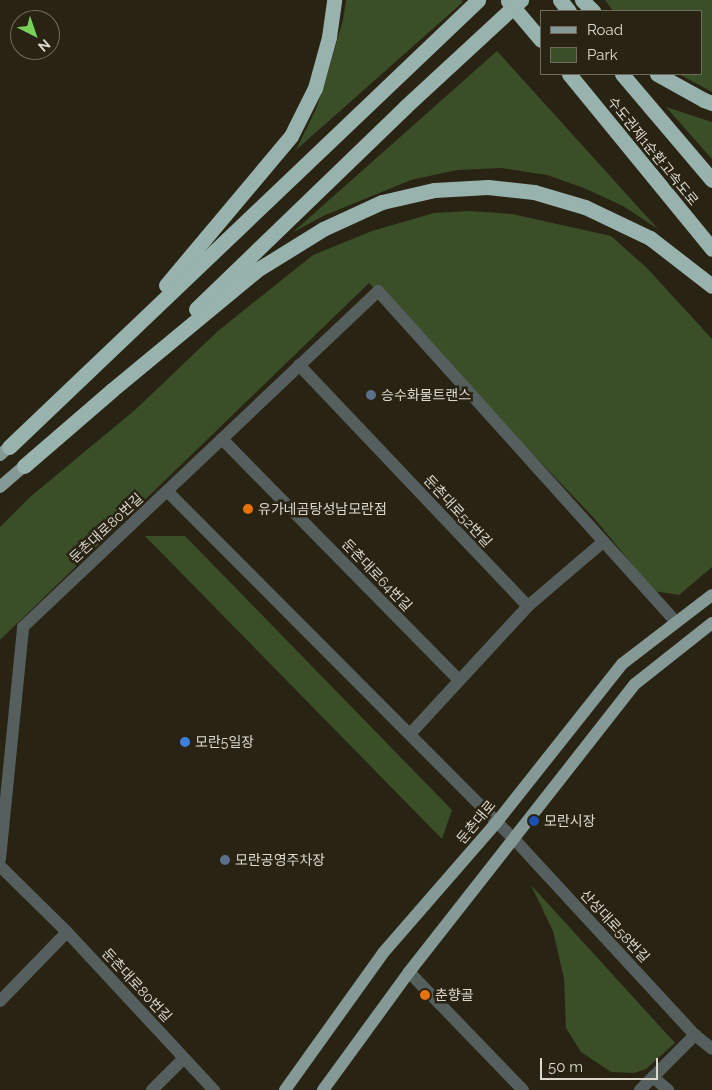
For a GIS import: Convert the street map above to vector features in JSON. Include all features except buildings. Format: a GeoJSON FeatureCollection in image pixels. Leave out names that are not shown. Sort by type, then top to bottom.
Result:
{"type":"FeatureCollection","features":[{"type":"Feature","properties":{"kind":"highway"},"geometry":{"type":"LineString","coordinates":[[103,360],[292,136],[315,88],[329,37],[334,0]]}},
{"type":"Feature","properties":{"kind":"highway"},"geometry":{"type":"LineString","coordinates":[[5,451],[103,360],[245,220],[478,0]]}},
{"type":"Feature","properties":{"kind":"highway"},"geometry":{"type":"LineString","coordinates":[[507,0],[540,39]]}},
{"type":"Feature","properties":{"kind":"highway"},"geometry":{"type":"LineString","coordinates":[[112,390],[398,114],[522,0]]}},
{"type":"Feature","properties":{"kind":"highway"},"geometry":{"type":"LineString","coordinates":[[560,0],[568,10]]}},
{"type":"Feature","properties":{"kind":"highway"},"geometry":{"type":"LineString","coordinates":[[582,0],[592,10]]}},
{"type":"Feature","properties":{"kind":"highway","name":"수도권제1순환고속도로"},"geometry":{"type":"LineString","coordinates":[[570,75],[712,248]]}},
{"type":"Feature","properties":{"kind":"highway","name":"수도권제1순환고속도로"},"geometry":{"type":"LineString","coordinates":[[623,75],[712,180]]}},
{"type":"Feature","properties":{"kind":"highway"},"geometry":{"type":"LineString","coordinates":[[659,75],[712,102]]}},
{"type":"Feature","properties":{"kind":"highway"},"geometry":{"type":"LineString","coordinates":[[24,466],[112,390],[257,270],[323,229],[382,202],[434,190],[488,187],[534,192],[585,207],[650,238],[712,286]]}},
{"type":"Feature","properties":{"kind":"main road"},"geometry":{"type":"LineString","coordinates":[[0,487],[24,466]]}},
{"type":"Feature","properties":{"kind":"main road","name":"둔촌대로"},"geometry":{"type":"LineString","coordinates":[[285,1090],[383,953],[496,823],[622,664],[712,595]]}},
{"type":"Feature","properties":{"kind":"main road"},"geometry":{"type":"LineString","coordinates":[[323,1090],[409,972],[635,684],[712,623]]}},
{"type":"Feature","properties":{"kind":"street","name":"둔촌대로80번길"},"geometry":{"type":"LineString","coordinates":[[0,859],[23,627],[378,291],[603,542]]}},
{"type":"Feature","properties":{"kind":"street","name":"둔촌대로52번길"},"geometry":{"type":"LineString","coordinates":[[299,365],[528,606]]}},
{"type":"Feature","properties":{"kind":"street","name":"둔촌대로64번길"},"geometry":{"type":"LineString","coordinates":[[222,439],[459,680]]}},
{"type":"Feature","properties":{"kind":"street"},"geometry":{"type":"LineString","coordinates":[[168,491],[496,823]]}},
{"type":"Feature","properties":{"kind":"street"},"geometry":{"type":"LineString","coordinates":[[410,734],[528,606],[603,542],[676,622]]}},
{"type":"Feature","properties":{"kind":"street","name":"산성대로58번길"},"geometry":{"type":"LineString","coordinates":[[496,823],[514,839],[695,1035],[712,1049]]}},
{"type":"Feature","properties":{"kind":"street","name":"둔촌대로80번길"},"geometry":{"type":"LineString","coordinates":[[0,866],[67,932],[214,1090]]}},
{"type":"Feature","properties":{"kind":"street"},"geometry":{"type":"LineString","coordinates":[[0,1001],[67,932]]}},
{"type":"Feature","properties":{"kind":"street"},"geometry":{"type":"LineString","coordinates":[[409,972],[517,1088]]}},
{"type":"Feature","properties":{"kind":"street"},"geometry":{"type":"LineString","coordinates":[[640,1090],[695,1035]]}},
{"type":"Feature","properties":{"kind":"street"},"geometry":{"type":"LineString","coordinates":[[152,1090],[184,1058]]}},
{"type":"Feature","properties":{"kind":"street"},"geometry":{"type":"LineString","coordinates":[[653,1078],[668,1090]]}},
{"type":"Feature","properties":{"kind":"green space"},"geometry":{"type":"Polygon","coordinates":[[[346,0],[461,0],[463,2],[296,150],[316,109],[327,76],[343,20],[346,0]]]}},
{"type":"Feature","properties":{"kind":"green space"},"geometry":{"type":"Polygon","coordinates":[[[605,0],[712,0],[712,92],[681,75],[702,75],[702,10],[612,10],[605,0]]]}},
{"type":"Feature","properties":{"kind":"green space"},"geometry":{"type":"Polygon","coordinates":[[[497,51],[658,229],[623,206],[584,188],[547,175],[501,168],[457,170],[411,180],[323,216],[292,233],[497,51]]]}},
{"type":"Feature","properties":{"kind":"green space"},"geometry":{"type":"Polygon","coordinates":[[[666,107],[712,122],[712,159],[666,107]]]}},
{"type":"Feature","properties":{"kind":"green space"},"geometry":{"type":"Polygon","coordinates":[[[469,211],[512,214],[611,236],[647,268],[712,339],[712,567],[679,595],[654,591],[594,518],[369,283],[0,640],[0,527],[30,497],[135,410],[218,331],[313,255],[372,231],[434,213],[469,211]]]}},
{"type":"Feature","properties":{"kind":"green space"},"geometry":{"type":"Polygon","coordinates":[[[145,536],[185,536],[452,810],[442,839],[145,536]]]}},
{"type":"Feature","properties":{"kind":"green space"},"geometry":{"type":"Polygon","coordinates":[[[531,885],[675,1043],[646,1069],[634,1073],[611,1072],[581,1052],[566,1028],[564,978],[553,931],[531,885]]]}},
{"type":"Feature","properties":{"kind":"place","name":"승수화물트랜스"},"geometry":{"type":"Point","coordinates":[371,395]}},
{"type":"Feature","properties":{"kind":"place","name":"유가네곰탕성남모란점"},"geometry":{"type":"Point","coordinates":[248,509]}},
{"type":"Feature","properties":{"kind":"place","name":"모란5일장"},"geometry":{"type":"Point","coordinates":[185,742]}},
{"type":"Feature","properties":{"kind":"place","name":"모란시장"},"geometry":{"type":"Point","coordinates":[534,821]}},
{"type":"Feature","properties":{"kind":"place","name":"모란공영주차장"},"geometry":{"type":"Point","coordinates":[225,860]}},
{"type":"Feature","properties":{"kind":"place","name":"춘향골"},"geometry":{"type":"Point","coordinates":[425,995]}}]}
